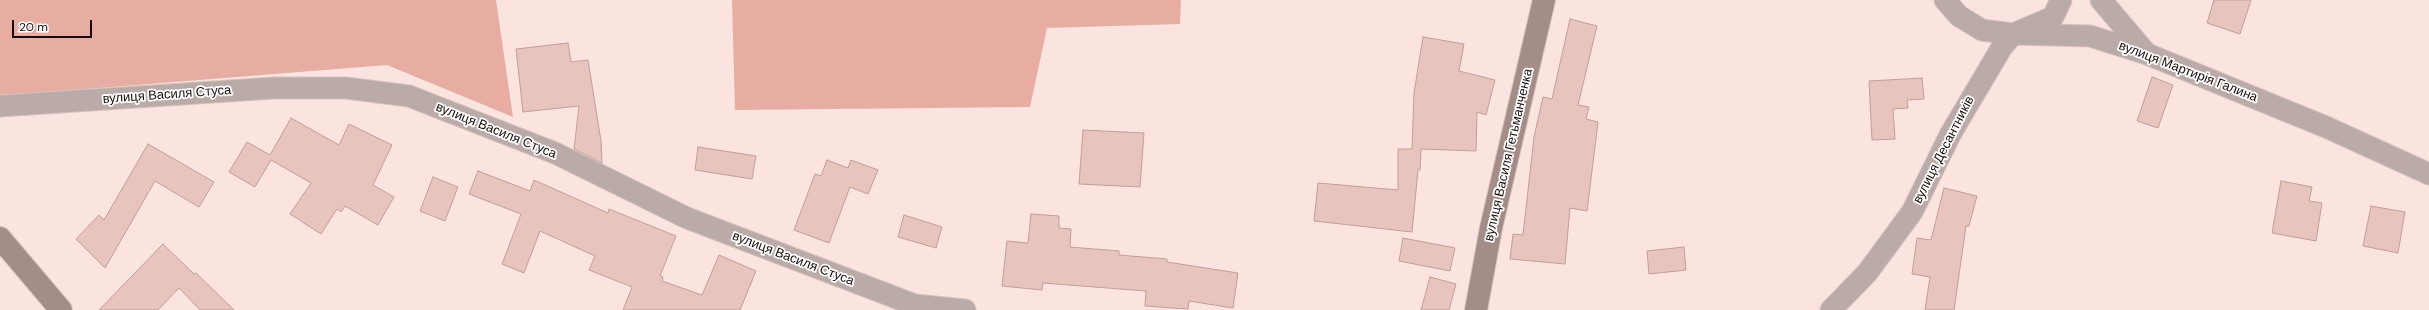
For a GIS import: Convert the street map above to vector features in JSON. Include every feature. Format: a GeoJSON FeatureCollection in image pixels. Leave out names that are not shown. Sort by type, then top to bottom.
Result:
{"type":"FeatureCollection","features":[{"type":"Feature","properties":{"kind":"street","name":"вулиця Василя Гетьманченка"},"geometry":{"type":"LineString","coordinates":[[1476,310],[1491,228],[1544,0]]}},
{"type":"Feature","properties":{"kind":"street","name":"вулиця Мартирія Галина"},"geometry":{"type":"LineString","coordinates":[[1945,0],[1959,16],[1982,30],[2013,34],[2090,36],[2147,54],[2326,127],[2429,174]]}},
{"type":"Feature","properties":{"kind":"street"},"geometry":{"type":"LineString","coordinates":[[2013,34],[2053,17],[2061,0]]}},
{"type":"Feature","properties":{"kind":"street"},"geometry":{"type":"LineString","coordinates":[[2101,0],[2147,54]]}},
{"type":"Feature","properties":{"kind":"street","name":"вулиця Десантників"},"geometry":{"type":"LineString","coordinates":[[1831,310],[1867,273],[1912,212],[1976,89],[2013,34]]}},
{"type":"Feature","properties":{"kind":"street","name":"вулиця Василя Стуса"},"geometry":{"type":"LineString","coordinates":[[0,106],[274,88],[346,88],[409,96],[555,153],[687,218],[915,305],[964,310]]}},
{"type":"Feature","properties":{"kind":"street"},"geometry":{"type":"LineString","coordinates":[[0,238],[61,310]]}},
{"type":"Feature","properties":{"kind":"shaded area"},"geometry":{"type":"Polygon","coordinates":[[[0,0],[496,0],[513,117],[387,65],[0,96],[0,0]]]}},
{"type":"Feature","properties":{"kind":"shaded area"},"geometry":{"type":"Polygon","coordinates":[[[732,0],[1181,0],[1180,24],[1047,28],[1030,107],[735,110],[732,0]]]}},
{"type":"Feature","properties":{"kind":"building"},"geometry":{"type":"Polygon","coordinates":[[[2214,0],[2251,0],[2240,34],[2207,23],[2214,0]]]}},
{"type":"Feature","properties":{"kind":"building"},"geometry":{"type":"Polygon","coordinates":[[[1570,19],[1597,26],[1578,105],[1589,107],[1586,119],[1598,122],[1587,211],[1570,208],[1565,264],[1510,259],[1513,234],[1523,235],[1534,137],[1543,97],[1552,99],[1570,19]]]}},
{"type":"Feature","properties":{"kind":"building"},"geometry":{"type":"Polygon","coordinates":[[[1423,37],[1464,44],[1459,71],[1495,80],[1486,115],[1477,112],[1476,151],[1421,149],[1420,170],[1418,170],[1412,232],[1314,221],[1318,183],[1398,190],[1398,149],[1412,149],[1414,93],[1423,37]]]}},
{"type":"Feature","properties":{"kind":"building"},"geometry":{"type":"Polygon","coordinates":[[[568,43],[571,62],[588,60],[601,141],[602,163],[574,149],[579,106],[523,112],[516,49],[568,43]]]}},
{"type":"Feature","properties":{"kind":"building"},"geometry":{"type":"Polygon","coordinates":[[[2152,77],[2173,85],[2158,128],[2137,121],[2152,77]]]}},
{"type":"Feature","properties":{"kind":"building"},"geometry":{"type":"Polygon","coordinates":[[[1922,78],[1924,99],[1907,100],[1908,108],[1893,109],[1895,139],[1872,140],[1869,81],[1922,78]]]}},
{"type":"Feature","properties":{"kind":"building"},"geometry":{"type":"Polygon","coordinates":[[[291,118],[339,145],[349,124],[392,145],[373,185],[394,197],[378,225],[345,206],[341,212],[337,209],[321,234],[290,214],[311,183],[271,160],[255,187],[229,172],[247,142],[270,155],[291,118]]]}},
{"type":"Feature","properties":{"kind":"building"},"geometry":{"type":"Polygon","coordinates":[[[1083,130],[1144,133],[1140,187],[1079,184],[1083,130]]]}},
{"type":"Feature","properties":{"kind":"building"},"geometry":{"type":"Polygon","coordinates":[[[148,144],[214,182],[199,207],[155,181],[105,268],[76,239],[99,215],[104,220],[148,144]]]}},
{"type":"Feature","properties":{"kind":"building"},"geometry":{"type":"Polygon","coordinates":[[[698,147],[756,156],[752,179],[695,170],[698,147]]]}},
{"type":"Feature","properties":{"kind":"building"},"geometry":{"type":"Polygon","coordinates":[[[827,160],[848,168],[851,160],[878,170],[868,194],[850,187],[829,243],[794,230],[815,174],[821,176],[827,160]]]}},
{"type":"Feature","properties":{"kind":"building"},"geometry":{"type":"Polygon","coordinates":[[[478,171],[530,191],[534,180],[608,213],[609,209],[676,236],[660,276],[663,277],[662,281],[702,295],[719,255],[756,271],[740,310],[623,310],[632,287],[589,270],[595,256],[540,231],[524,273],[502,264],[521,214],[469,194],[478,171]]]}},
{"type":"Feature","properties":{"kind":"building"},"geometry":{"type":"Polygon","coordinates":[[[433,177],[458,187],[445,221],[420,211],[433,177]]]}},
{"type":"Feature","properties":{"kind":"building"},"geometry":{"type":"Polygon","coordinates":[[[2281,181],[2312,187],[2309,201],[2322,203],[2316,241],[2272,233],[2281,181]]]}},
{"type":"Feature","properties":{"kind":"building"},"geometry":{"type":"Polygon","coordinates":[[[1944,188],[1977,196],[1969,226],[1966,226],[1954,310],[1925,310],[1930,277],[1912,274],[1917,238],[1931,240],[1944,188]]]}},
{"type":"Feature","properties":{"kind":"building"},"geometry":{"type":"Polygon","coordinates":[[[2371,206],[2405,212],[2398,253],[2363,246],[2371,206]]]}},
{"type":"Feature","properties":{"kind":"building"},"geometry":{"type":"Polygon","coordinates":[[[1031,214],[1059,216],[1059,228],[1071,229],[1070,247],[1119,251],[1119,255],[1167,259],[1167,262],[1238,273],[1233,308],[1189,301],[1188,309],[1145,306],[1146,291],[1043,283],[1042,290],[1002,286],[1007,241],[1028,243],[1031,214]]]}},
{"type":"Feature","properties":{"kind":"building"},"geometry":{"type":"Polygon","coordinates":[[[904,215],[942,227],[936,248],[898,237],[904,215]]]}},
{"type":"Feature","properties":{"kind":"building"},"geometry":{"type":"Polygon","coordinates":[[[1403,238],[1455,248],[1450,271],[1399,261],[1403,238]]]}},
{"type":"Feature","properties":{"kind":"building"},"geometry":{"type":"Polygon","coordinates":[[[163,244],[194,274],[196,273],[234,310],[200,310],[179,288],[158,310],[99,310],[163,244]]]}},
{"type":"Feature","properties":{"kind":"building"},"geometry":{"type":"Polygon","coordinates":[[[1684,247],[1686,270],[1649,274],[1647,251],[1684,247]]]}},
{"type":"Feature","properties":{"kind":"building"},"geometry":{"type":"Polygon","coordinates":[[[1430,277],[1456,284],[1449,310],[1421,310],[1430,277]]]}}]}
